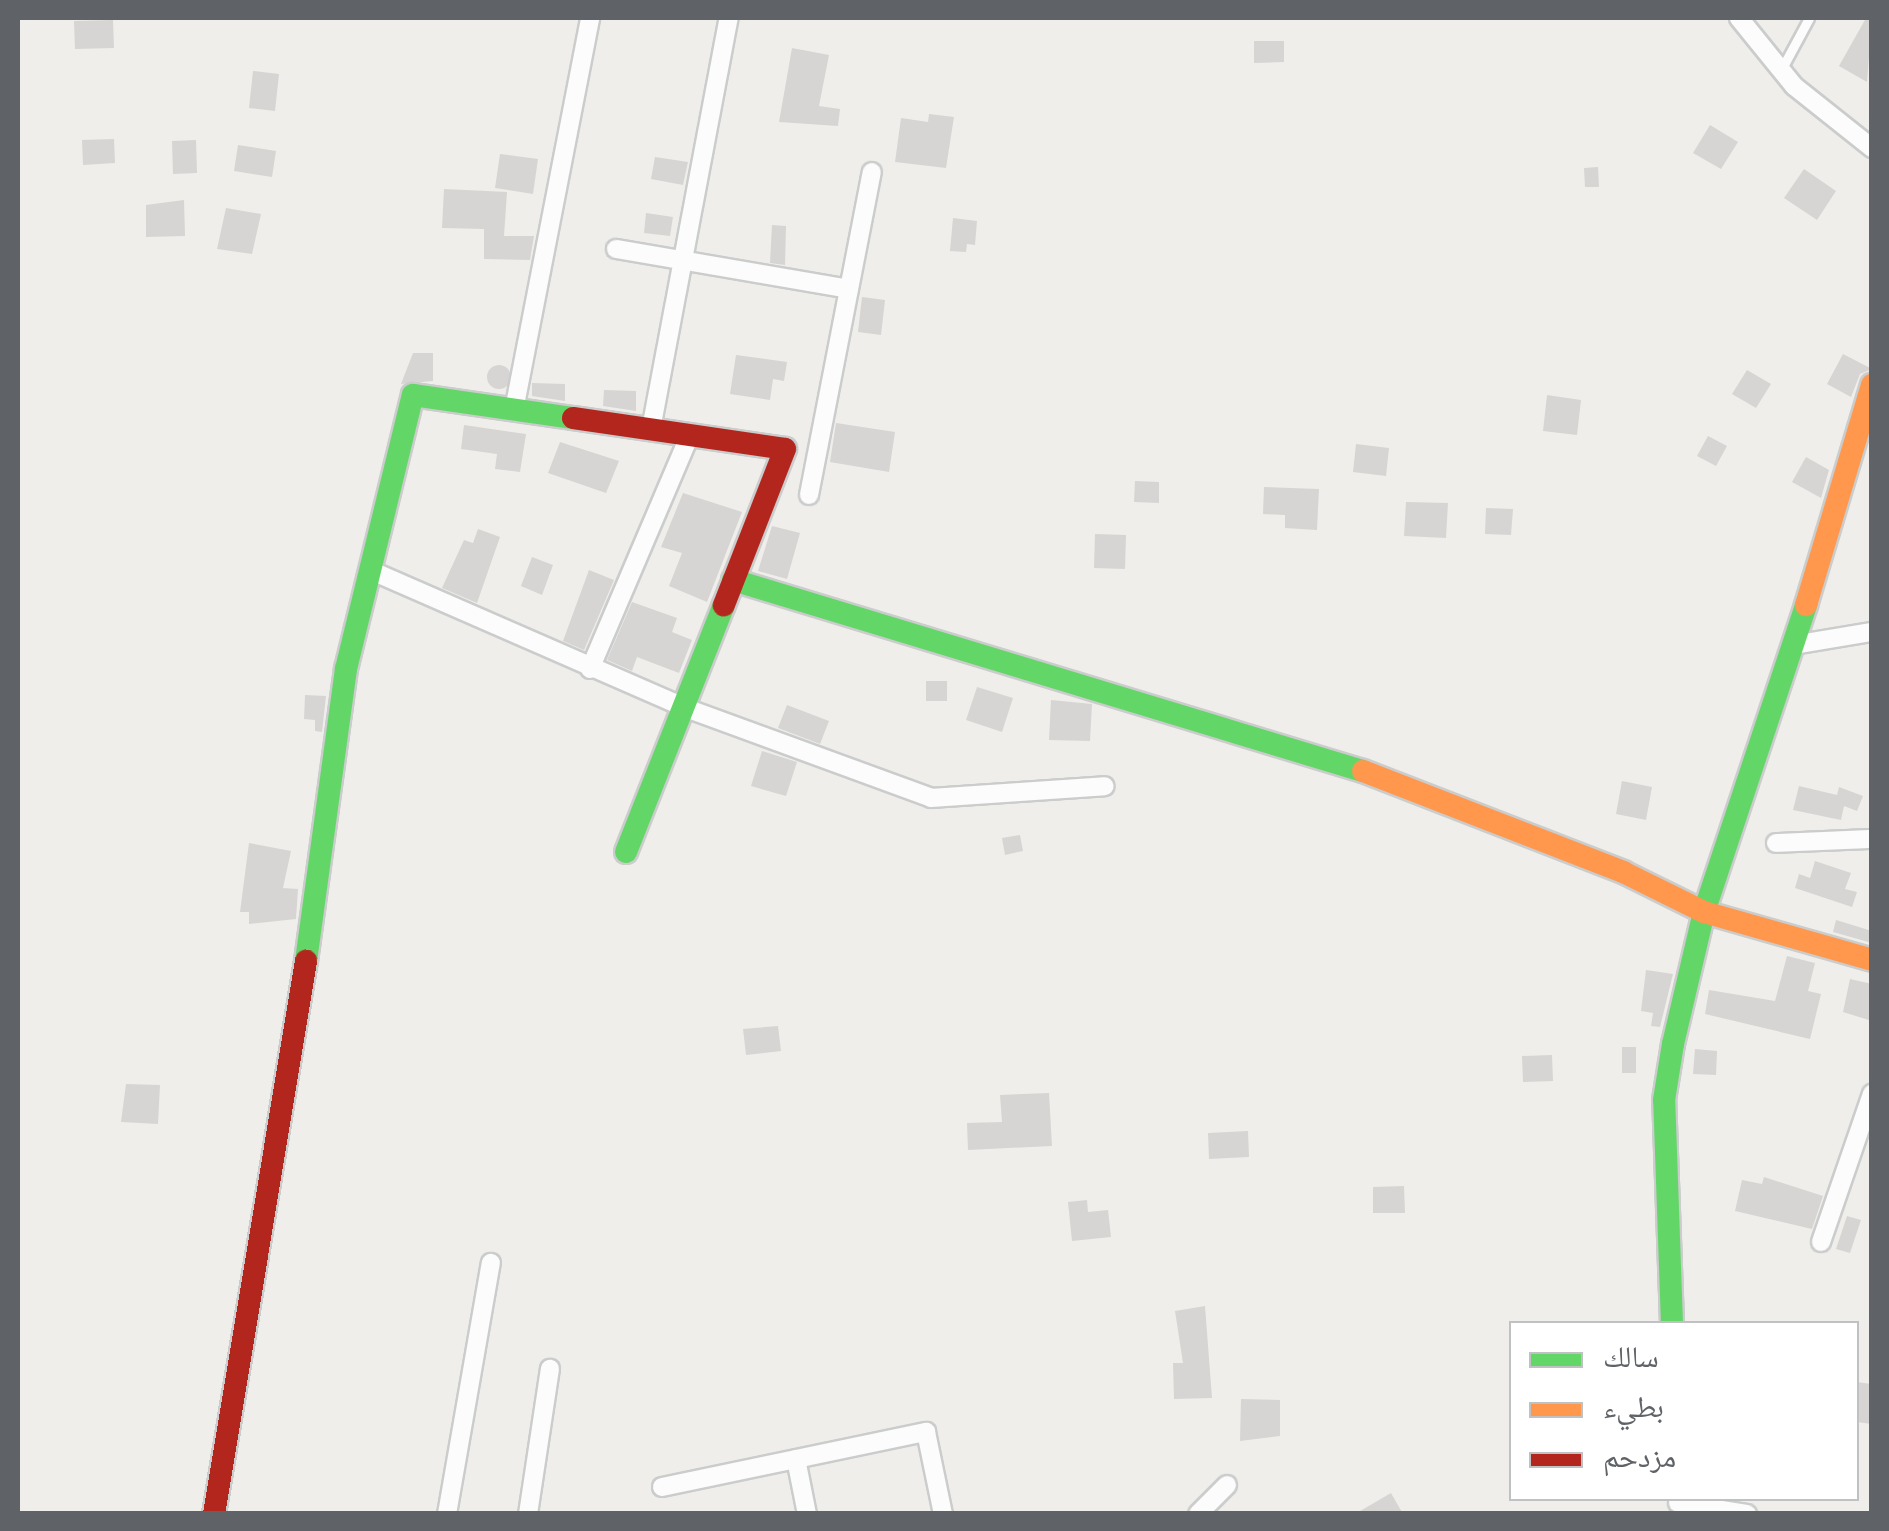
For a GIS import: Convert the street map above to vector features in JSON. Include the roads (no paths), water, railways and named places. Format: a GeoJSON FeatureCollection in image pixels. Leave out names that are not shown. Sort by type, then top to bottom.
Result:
{"type":"FeatureCollection","features":[{"type":"Feature","properties":{"kind":"street"},"geometry":{"type":"LineString","coordinates":[[514,410],[590,18]]}},
{"type":"Feature","properties":{"kind":"street"},"geometry":{"type":"LineString","coordinates":[[651,430],[730,18]]}},
{"type":"Feature","properties":{"kind":"street"},"geometry":{"type":"LineString","coordinates":[[1739,18],[1782,70],[1872,148]]}},
{"type":"Feature","properties":{"kind":"street"},"geometry":{"type":"LineString","coordinates":[[809,495],[872,172]]}},
{"type":"Feature","properties":{"kind":"street"},"geometry":{"type":"LineString","coordinates":[[616,249],[849,289]]}},
{"type":"Feature","properties":{"kind":"street"},"geometry":{"type":"LineString","coordinates":[[1672,1321],[1664,1100],[1704,912],[1794,645],[1872,385]]}},
{"type":"Feature","properties":{"kind":"street"},"geometry":{"type":"LineString","coordinates":[[214,1514],[321,872],[346,669],[413,395],[785,448],[626,852]]}},
{"type":"Feature","properties":{"kind":"street"},"geometry":{"type":"LineString","coordinates":[[590,669],[690,435]]}},
{"type":"Feature","properties":{"kind":"street"},"geometry":{"type":"LineString","coordinates":[[370,570],[683,707],[931,798],[1105,786]]}},
{"type":"Feature","properties":{"kind":"street"},"geometry":{"type":"LineString","coordinates":[[734,580],[1335,760],[1623,872],[1704,912],[1872,960]]}},
{"type":"Feature","properties":{"kind":"street"},"geometry":{"type":"LineString","coordinates":[[1794,645],[1872,632]]}},
{"type":"Feature","properties":{"kind":"street"},"geometry":{"type":"LineString","coordinates":[[1776,844],[1872,839]]}},
{"type":"Feature","properties":{"kind":"street"},"geometry":{"type":"LineString","coordinates":[[1821,1242],[1872,1094]]}},
{"type":"Feature","properties":{"kind":"street"},"geometry":{"type":"LineString","coordinates":[[447,1514],[491,1264]]}},
{"type":"Feature","properties":{"kind":"street"},"geometry":{"type":"LineString","coordinates":[[528,1514],[550,1369]]}},
{"type":"Feature","properties":{"kind":"street"},"geometry":{"type":"LineString","coordinates":[[662,1487],[926,1432],[942,1514]]}},
{"type":"Feature","properties":{"kind":"street"},"geometry":{"type":"LineString","coordinates":[[796,1459],[808,1514]]}},
{"type":"Feature","properties":{"kind":"street"},"geometry":{"type":"LineString","coordinates":[[1198,1514],[1228,1485]]}},
{"type":"Feature","properties":{"kind":"street"},"geometry":{"type":"LineString","coordinates":[[1678,1505],[1748,1514]]}},
{"type":"Feature","properties":{"kind":"lane"},"geometry":{"type":"LineString","coordinates":[[1782,70],[1809,18]]}}]}
